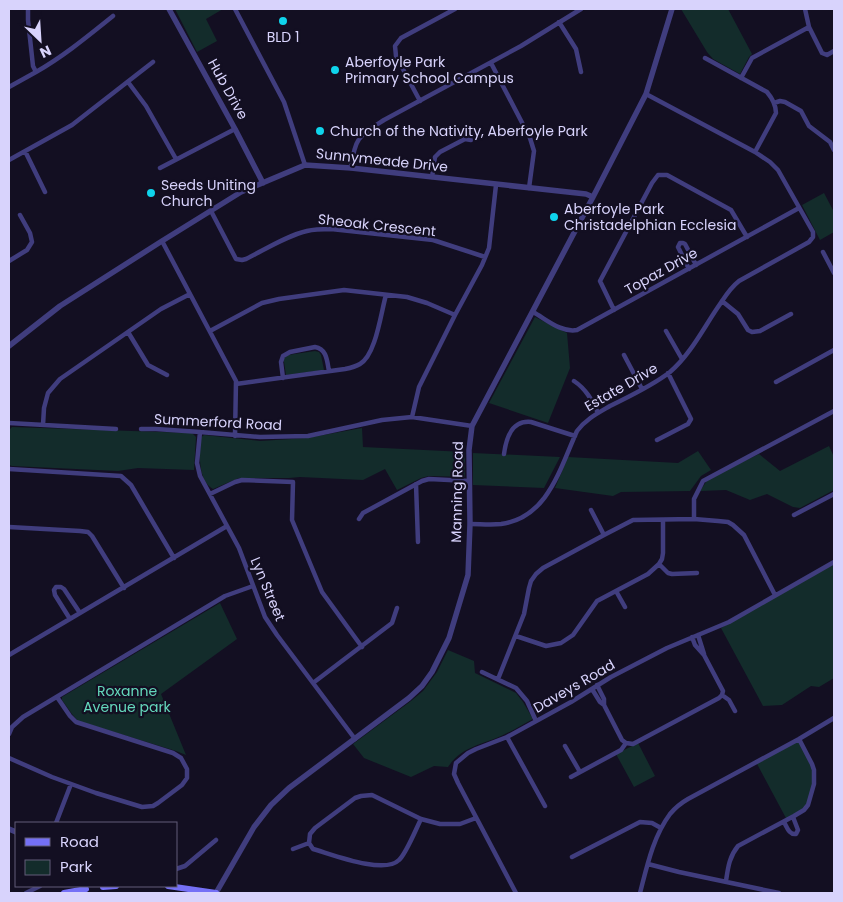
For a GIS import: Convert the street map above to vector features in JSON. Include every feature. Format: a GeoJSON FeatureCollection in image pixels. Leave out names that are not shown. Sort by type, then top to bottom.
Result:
{"type":"FeatureCollection","features":[{"type":"Feature","properties":{"kind":"main road"},"geometry":{"type":"LineString","coordinates":[[175,887],[216,893]]}},
{"type":"Feature","properties":{"kind":"main road"},"geometry":{"type":"LineString","coordinates":[[64,893],[87,889]]}},
{"type":"Feature","properties":{"kind":"street"},"geometry":{"type":"LineString","coordinates":[[28,9],[33,66],[36,72]]}},
{"type":"Feature","properties":{"kind":"street","name":"Hub Drive"},"geometry":{"type":"LineString","coordinates":[[169,9],[263,182]]}},
{"type":"Feature","properties":{"kind":"street"},"geometry":{"type":"LineString","coordinates":[[235,9],[284,102],[305,165]]}},
{"type":"Feature","properties":{"kind":"street"},"geometry":{"type":"LineString","coordinates":[[420,101],[396,56],[395,46],[402,38],[455,9]]}},
{"type":"Feature","properties":{"kind":"street"},"geometry":{"type":"LineString","coordinates":[[351,168],[356,142],[364,133],[384,120],[522,46],[581,9]]}},
{"type":"Feature","properties":{"kind":"street","name":"Manning Road"},"geometry":{"type":"LineString","coordinates":[[216,893],[254,828],[271,805],[289,788],[409,698],[422,686],[432,672],[449,638],[468,575],[470,524],[469,450],[472,426],[646,94],[672,9]]}},
{"type":"Feature","properties":{"kind":"street"},"geometry":{"type":"LineString","coordinates":[[805,9],[809,27],[822,53],[827,55],[834,51]]}},
{"type":"Feature","properties":{"kind":"street"},"geometry":{"type":"LineString","coordinates":[[9,87],[52,63],[113,16]]}},
{"type":"Feature","properties":{"kind":"street"},"geometry":{"type":"LineString","coordinates":[[559,22],[576,49],[580,72]]}},
{"type":"Feature","properties":{"kind":"street"},"geometry":{"type":"LineString","coordinates":[[741,78],[752,58],[809,27]]}},
{"type":"Feature","properties":{"kind":"street"},"geometry":{"type":"LineString","coordinates":[[705,58],[767,92],[774,103],[776,114],[755,152]]}},
{"type":"Feature","properties":{"kind":"street"},"geometry":{"type":"LineString","coordinates":[[9,160],[72,125],[154,62]]}},
{"type":"Feature","properties":{"kind":"street"},"geometry":{"type":"LineString","coordinates":[[491,63],[530,138],[534,151],[529,188]]}},
{"type":"Feature","properties":{"kind":"street"},"geometry":{"type":"LineString","coordinates":[[128,82],[146,106],[176,159]]}},
{"type":"Feature","properties":{"kind":"street"},"geometry":{"type":"LineString","coordinates":[[646,94],[755,152],[770,162],[778,170],[799,208]]}},
{"type":"Feature","properties":{"kind":"street"},"geometry":{"type":"LineString","coordinates":[[774,103],[785,102],[802,111],[809,126],[830,142],[834,150]]}},
{"type":"Feature","properties":{"kind":"street"},"geometry":{"type":"LineString","coordinates":[[160,168],[235,129]]}},
{"type":"Feature","properties":{"kind":"street"},"geometry":{"type":"LineString","coordinates":[[432,177],[435,157],[440,152],[465,139],[471,140]]}},
{"type":"Feature","properties":{"kind":"street"},"geometry":{"type":"LineString","coordinates":[[25,151],[45,192]]}},
{"type":"Feature","properties":{"kind":"street","name":"Sunnymeade Drive"},"geometry":{"type":"LineString","coordinates":[[9,346],[60,306],[211,210],[241,192],[305,165],[351,168],[586,194],[593,197]]}},
{"type":"Feature","properties":{"kind":"street"},"geometry":{"type":"LineString","coordinates":[[614,310],[600,281],[658,175],[666,175],[731,210],[747,237]]}},
{"type":"Feature","properties":{"kind":"street"},"geometry":{"type":"LineString","coordinates":[[412,417],[419,387],[489,248],[496,185]]}},
{"type":"Feature","properties":{"kind":"street","name":"Topaz Drive"},"geometry":{"type":"LineString","coordinates":[[533,312],[561,328],[572,331],[577,330],[799,208]]}},
{"type":"Feature","properties":{"kind":"street","name":"Estate Drive"},"geometry":{"type":"LineString","coordinates":[[470,524],[509,523],[526,516],[537,508],[552,487],[575,436],[582,425],[598,413],[668,373],[682,359],[730,288],[812,240],[814,237],[813,232],[799,208]]}},
{"type":"Feature","properties":{"kind":"street","name":"Sheoak Crescent"},"geometry":{"type":"LineString","coordinates":[[211,210],[236,259],[246,259],[289,238],[317,229],[433,240],[485,257]]}},
{"type":"Feature","properties":{"kind":"street"},"geometry":{"type":"LineString","coordinates":[[9,261],[27,250],[32,242],[30,233],[20,215]]}},
{"type":"Feature","properties":{"kind":"street"},"geometry":{"type":"LineString","coordinates":[[162,241],[236,381],[235,436]]}},
{"type":"Feature","properties":{"kind":"street"},"geometry":{"type":"LineString","coordinates":[[689,269],[678,247],[680,243],[685,244],[696,265]]}},
{"type":"Feature","properties":{"kind":"street"},"geometry":{"type":"LineString","coordinates":[[823,252],[834,274]]}},
{"type":"Feature","properties":{"kind":"street"},"geometry":{"type":"LineString","coordinates":[[210,331],[262,303],[344,290],[407,297],[427,303],[454,315]]}},
{"type":"Feature","properties":{"kind":"street"},"geometry":{"type":"LineString","coordinates":[[43,425],[44,408],[48,393],[60,379],[161,309],[190,294]]}},
{"type":"Feature","properties":{"kind":"street"},"geometry":{"type":"LineString","coordinates":[[236,384],[354,367],[361,363],[369,355],[386,295]]}},
{"type":"Feature","properties":{"kind":"street"},"geometry":{"type":"LineString","coordinates":[[722,301],[738,314],[748,330],[752,332],[760,331],[791,314]]}},
{"type":"Feature","properties":{"kind":"street"},"geometry":{"type":"LineString","coordinates":[[666,331],[682,359]]}},
{"type":"Feature","properties":{"kind":"street"},"geometry":{"type":"LineString","coordinates":[[128,332],[148,365],[167,375]]}},
{"type":"Feature","properties":{"kind":"street"},"geometry":{"type":"LineString","coordinates":[[283,378],[281,362],[283,356],[290,352],[315,347],[320,348],[325,353],[329,371]]}},
{"type":"Feature","properties":{"kind":"street"},"geometry":{"type":"LineString","coordinates":[[776,382],[834,350]]}},
{"type":"Feature","properties":{"kind":"street"},"geometry":{"type":"LineString","coordinates":[[624,354],[642,389]]}},
{"type":"Feature","properties":{"kind":"street"},"geometry":{"type":"LineString","coordinates":[[657,440],[688,424],[691,419],[668,373]]}},
{"type":"Feature","properties":{"kind":"street"},"geometry":{"type":"LineString","coordinates":[[574,380],[589,396],[598,413]]}},
{"type":"Feature","properties":{"kind":"street"},"geometry":{"type":"LineString","coordinates":[[694,519],[694,499],[703,481],[834,411]]}},
{"type":"Feature","properties":{"kind":"street","name":"Summerford Road"},"geometry":{"type":"LineString","coordinates":[[141,430],[156,429],[260,437],[308,436],[382,420],[412,417],[472,426]]}},
{"type":"Feature","properties":{"kind":"street"},"geometry":{"type":"LineString","coordinates":[[504,454],[506,440],[510,431],[519,423],[531,422],[575,436]]}},
{"type":"Feature","properties":{"kind":"street"},"geometry":{"type":"LineString","coordinates":[[9,423],[116,429]]}},
{"type":"Feature","properties":{"kind":"street","name":"Lyn Street"},"geometry":{"type":"LineString","coordinates":[[200,432],[197,464],[200,476],[239,548],[265,617],[354,739]]}},
{"type":"Feature","properties":{"kind":"street"},"geometry":{"type":"LineString","coordinates":[[9,469],[121,476],[131,485],[174,558]]}},
{"type":"Feature","properties":{"kind":"street"},"geometry":{"type":"LineString","coordinates":[[359,519],[363,513],[416,484],[429,479],[469,481]]}},
{"type":"Feature","properties":{"kind":"street"},"geometry":{"type":"LineString","coordinates":[[210,494],[242,480],[293,482],[292,520],[322,592],[362,647]]}},
{"type":"Feature","properties":{"kind":"street"},"geometry":{"type":"LineString","coordinates":[[416,484],[418,542]]}},
{"type":"Feature","properties":{"kind":"street"},"geometry":{"type":"LineString","coordinates":[[794,515],[834,494]]}},
{"type":"Feature","properties":{"kind":"street"},"geometry":{"type":"LineString","coordinates":[[591,510],[604,535]]}},
{"type":"Feature","properties":{"kind":"street"},"geometry":{"type":"LineString","coordinates":[[498,679],[524,614],[531,581],[536,574],[543,568],[633,520],[694,519],[728,522],[740,530],[744,536],[775,595]]}},
{"type":"Feature","properties":{"kind":"street"},"geometry":{"type":"LineString","coordinates":[[516,636],[546,646],[562,642],[573,635],[597,601],[648,574],[659,564],[663,552],[663,520]]}},
{"type":"Feature","properties":{"kind":"street"},"geometry":{"type":"LineString","coordinates":[[9,655],[227,526]]}},
{"type":"Feature","properties":{"kind":"street"},"geometry":{"type":"LineString","coordinates":[[9,527],[88,532],[124,588]]}},
{"type":"Feature","properties":{"kind":"street","name":"Daveys Road"},"geometry":{"type":"LineString","coordinates":[[516,893],[454,774],[456,763],[476,749],[507,737],[571,702],[597,685],[667,648],[729,622],[834,562]]}},
{"type":"Feature","properties":{"kind":"street"},"geometry":{"type":"LineString","coordinates":[[659,564],[668,573],[672,574],[697,573]]}},
{"type":"Feature","properties":{"kind":"street"},"geometry":{"type":"LineString","coordinates":[[9,734],[12,727],[23,716],[225,596],[253,586]]}},
{"type":"Feature","properties":{"kind":"street"},"geometry":{"type":"LineString","coordinates":[[70,619],[55,595],[54,590],[56,587],[64,589],[80,613]]}},
{"type":"Feature","properties":{"kind":"street"},"geometry":{"type":"LineString","coordinates":[[616,591],[625,608]]}},
{"type":"Feature","properties":{"kind":"street"},"geometry":{"type":"LineString","coordinates":[[313,683],[392,623],[398,608]]}},
{"type":"Feature","properties":{"kind":"street"},"geometry":{"type":"LineString","coordinates":[[698,635],[704,655],[722,691],[722,695],[729,700],[735,711]]}},
{"type":"Feature","properties":{"kind":"street"},"geometry":{"type":"LineString","coordinates":[[692,637],[695,645],[704,655]]}},
{"type":"Feature","properties":{"kind":"street"},"geometry":{"type":"LineString","coordinates":[[482,672],[516,688],[527,701],[536,720]]}},
{"type":"Feature","properties":{"kind":"street"},"geometry":{"type":"LineString","coordinates":[[597,685],[604,699],[604,706]]}},
{"type":"Feature","properties":{"kind":"street"},"geometry":{"type":"LineString","coordinates":[[592,689],[604,706],[622,740],[633,744],[722,695]]}},
{"type":"Feature","properties":{"kind":"street"},"geometry":{"type":"LineString","coordinates":[[9,758],[71,784],[142,807],[153,806],[158,803],[182,785],[187,778],[187,769],[182,758],[173,753],[76,722],[57,697]]}},
{"type":"Feature","properties":{"kind":"street"},"geometry":{"type":"LineString","coordinates":[[640,893],[657,834],[671,812],[688,799],[799,740],[834,718]]}},
{"type":"Feature","properties":{"kind":"street"},"geometry":{"type":"LineString","coordinates":[[507,737],[545,806]]}},
{"type":"Feature","properties":{"kind":"street"},"geometry":{"type":"LineString","coordinates":[[726,882],[729,862],[738,846],[793,817],[808,805],[814,784],[814,770],[799,740]]}},
{"type":"Feature","properties":{"kind":"street"},"geometry":{"type":"LineString","coordinates":[[571,777],[621,750],[626,743]]}},
{"type":"Feature","properties":{"kind":"street"},"geometry":{"type":"LineString","coordinates":[[565,746],[580,772]]}},
{"type":"Feature","properties":{"kind":"street"},"geometry":{"type":"LineString","coordinates":[[56,822],[71,784]]}},
{"type":"Feature","properties":{"kind":"street"},"geometry":{"type":"LineString","coordinates":[[422,819],[401,859],[395,864],[370,866],[313,849],[309,844],[310,834],[314,828],[355,798],[361,796],[372,795],[422,819],[440,824],[460,824],[476,818]]}},
{"type":"Feature","properties":{"kind":"street"},"geometry":{"type":"LineString","coordinates":[[784,822],[790,832],[796,834],[798,827],[793,817]]}},
{"type":"Feature","properties":{"kind":"street"},"geometry":{"type":"LineString","coordinates":[[572,857],[640,822],[652,823],[661,828]]}},
{"type":"Feature","properties":{"kind":"street"},"geometry":{"type":"LineString","coordinates":[[178,868],[184,866],[216,840]]}},
{"type":"Feature","properties":{"kind":"street"},"geometry":{"type":"LineString","coordinates":[[293,849],[309,844]]}},
{"type":"Feature","properties":{"kind":"street"},"geometry":{"type":"LineString","coordinates":[[648,864],[779,893]]}},
{"type":"Feature","properties":{"kind":"street"},"geometry":{"type":"LineString","coordinates":[[26,893],[38,887]]}},
{"type":"Feature","properties":{"kind":"green space"},"geometry":{"type":"Polygon","coordinates":[[[175,9],[223,9],[206,19],[217,41],[197,52],[175,9]]]}},
{"type":"Feature","properties":{"kind":"green space"},"geometry":{"type":"Polygon","coordinates":[[[681,9],[728,9],[752,54],[740,74],[713,59],[681,9]]]}},
{"type":"Feature","properties":{"kind":"green space"},"geometry":{"type":"Polygon","coordinates":[[[824,193],[834,212],[834,232],[820,240],[802,205],[824,193]]]}},
{"type":"Feature","properties":{"kind":"green space"},"geometry":{"type":"Polygon","coordinates":[[[535,317],[567,333],[570,368],[548,423],[489,403],[535,317]]]}},
{"type":"Feature","properties":{"kind":"green space"},"geometry":{"type":"Polygon","coordinates":[[[315,351],[321,355],[324,370],[286,375],[284,358],[288,355],[315,351]]]}},
{"type":"Feature","properties":{"kind":"green space"},"geometry":{"type":"Polygon","coordinates":[[[12,427],[192,433],[196,437],[194,470],[138,468],[118,471],[12,466],[9,465],[9,430],[12,427]]]}},
{"type":"Feature","properties":{"kind":"green space"},"geometry":{"type":"Polygon","coordinates":[[[362,428],[363,447],[465,452],[465,477],[429,476],[397,490],[385,469],[363,480],[300,477],[239,478],[213,489],[204,479],[200,466],[200,438],[204,435],[260,441],[307,438],[362,428]]]}},
{"type":"Feature","properties":{"kind":"green space"},"geometry":{"type":"Polygon","coordinates":[[[829,446],[834,457],[834,490],[800,508],[793,507],[767,494],[750,500],[726,490],[700,491],[712,477],[759,454],[780,471],[829,446]]]}},
{"type":"Feature","properties":{"kind":"green space"},"geometry":{"type":"Polygon","coordinates":[[[698,451],[711,470],[701,476],[690,491],[621,492],[613,496],[555,488],[568,457],[678,463],[698,451]]]}},
{"type":"Feature","properties":{"kind":"green space"},"geometry":{"type":"Polygon","coordinates":[[[473,453],[560,457],[544,488],[473,485],[473,453]]]}},
{"type":"Feature","properties":{"kind":"green space"},"geometry":{"type":"Polygon","coordinates":[[[834,562],[834,678],[819,687],[811,686],[782,705],[763,706],[721,628],[834,562]]]}},
{"type":"Feature","properties":{"kind":"green space","name":"Roxanne Avenue park"},"geometry":{"type":"Polygon","coordinates":[[[220,603],[237,639],[161,694],[186,755],[78,721],[62,700],[62,697],[220,603]]]}},
{"type":"Feature","properties":{"kind":"green space"},"geometry":{"type":"Polygon","coordinates":[[[448,650],[474,661],[475,673],[516,693],[533,719],[501,736],[472,747],[453,760],[448,767],[434,766],[411,777],[364,758],[353,744],[423,691],[437,672],[448,650]]]}},
{"type":"Feature","properties":{"kind":"green space"},"geometry":{"type":"Polygon","coordinates":[[[799,739],[812,764],[815,777],[808,805],[787,820],[756,762],[799,739]]]}},
{"type":"Feature","properties":{"kind":"green space"},"geometry":{"type":"Polygon","coordinates":[[[638,743],[655,776],[634,787],[616,754],[638,743]]]}},
{"type":"Feature","properties":{"kind":"place","name":"BLD 1"},"geometry":{"type":"Point","coordinates":[283,21]}},
{"type":"Feature","properties":{"kind":"place","name":"Aberfoyle Park Primary School Campus"},"geometry":{"type":"Point","coordinates":[335,70]}},
{"type":"Feature","properties":{"kind":"place","name":"Church of the Nativity, Aberfoyle Park"},"geometry":{"type":"Point","coordinates":[320,131]}},
{"type":"Feature","properties":{"kind":"place","name":"Seeds Uniting Church"},"geometry":{"type":"Point","coordinates":[151,193]}},
{"type":"Feature","properties":{"kind":"place","name":"Aberfoyle Park Christadelphian Ecclesia"},"geometry":{"type":"Point","coordinates":[554,217]}}]}
